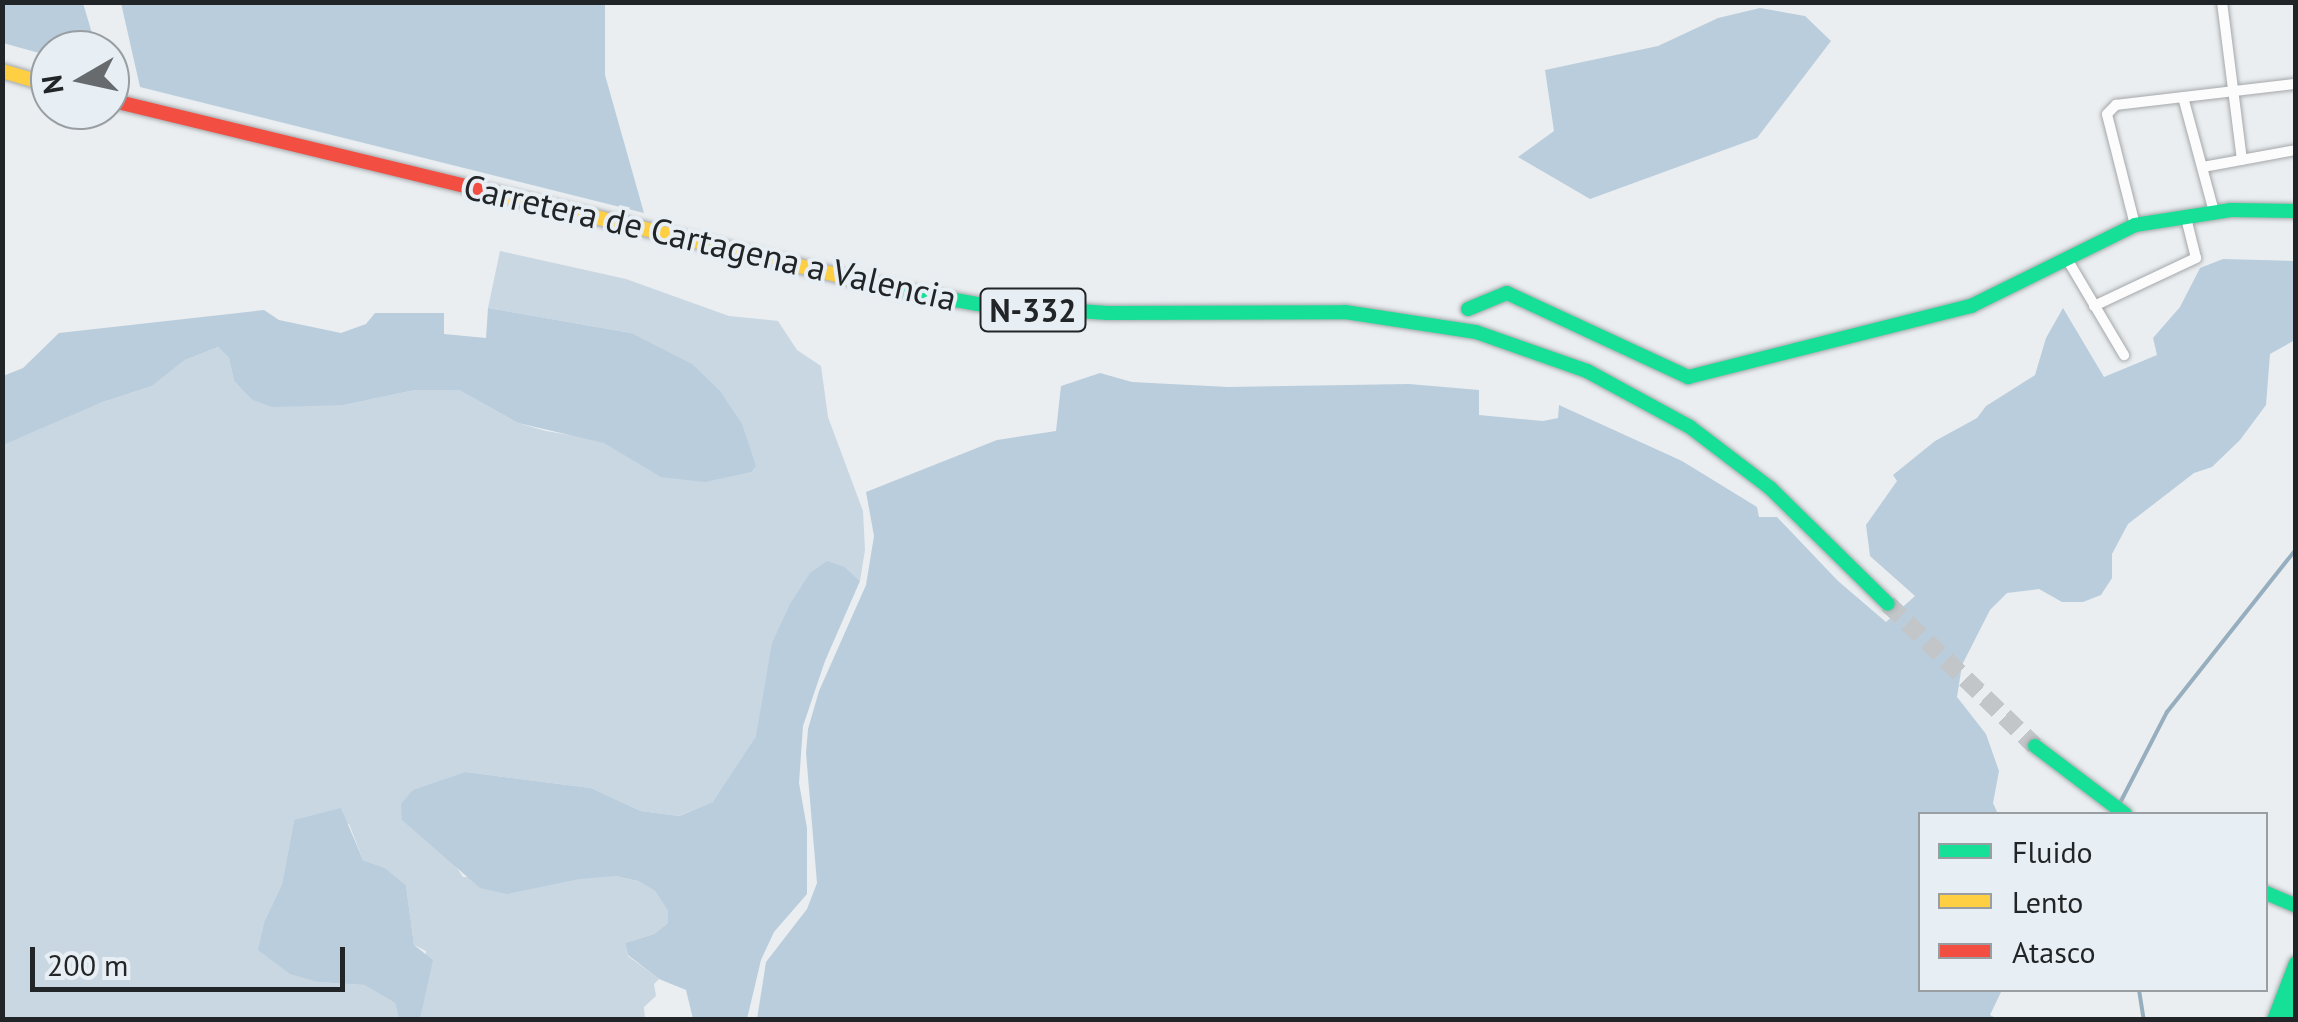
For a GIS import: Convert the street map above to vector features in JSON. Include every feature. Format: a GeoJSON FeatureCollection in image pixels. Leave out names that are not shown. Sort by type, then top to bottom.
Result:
{"type":"FeatureCollection","features":[{"type":"Feature","properties":{"kind":"main road"},"geometry":{"type":"LineString","coordinates":[[2,71],[30,79]]}},
{"type":"Feature","properties":{"kind":"main road","name":"Carretera de Cartagena a Valencia"},"geometry":{"type":"LineString","coordinates":[[130,105],[902,291],[976,304],[1108,313],[1345,312],[1416,320],[1493,337],[1587,370],[1690,427],[1770,488],[1888,604]]}},
{"type":"Feature","properties":{"kind":"main road"},"geometry":{"type":"LineString","coordinates":[[1468,309],[1507,293],[1688,377],[1971,306],[2135,225],[2214,212],[2296,212]]}},
{"type":"Feature","properties":{"kind":"main road"},"geometry":{"type":"LineString","coordinates":[[2035,746],[2122,812]]}},
{"type":"Feature","properties":{"kind":"main road"},"geometry":{"type":"LineString","coordinates":[[2097,795],[2110,812]]}},
{"type":"Feature","properties":{"kind":"main road"},"geometry":{"type":"LineString","coordinates":[[2268,894],[2290,909]]}},
{"type":"Feature","properties":{"kind":"main road"},"geometry":{"type":"LineString","coordinates":[[2286,1017],[2296,962]]}},
{"type":"Feature","properties":{"kind":"main road"},"geometry":{"type":"LineString","coordinates":[[2286,1017],[2286,1005],[2296,980]]}},
{"type":"Feature","properties":{"kind":"main road"},"geometry":{"type":"LineString","coordinates":[[2286,1017],[2296,994]]}},
{"type":"Feature","properties":{"kind":"street"},"geometry":{"type":"LineString","coordinates":[[2222,2],[2242,160]]}},
{"type":"Feature","properties":{"kind":"street"},"geometry":{"type":"LineString","coordinates":[[2135,225],[2106,114],[2116,106],[2296,84]]}},
{"type":"Feature","properties":{"kind":"street"},"geometry":{"type":"LineString","coordinates":[[2183,97],[2214,212]]}},
{"type":"Feature","properties":{"kind":"street"},"geometry":{"type":"LineString","coordinates":[[2203,167],[2296,150]]}},
{"type":"Feature","properties":{"kind":"street"},"geometry":{"type":"LineString","coordinates":[[2094,306],[2196,258],[2186,218]]}},
{"type":"Feature","properties":{"kind":"street"},"geometry":{"type":"LineString","coordinates":[[2067,259],[2124,354]]}},
{"type":"Feature","properties":{"kind":"shaded area"},"geometry":{"type":"Polygon","coordinates":[[[2,3],[83,3],[91,30],[30,30],[30,50],[3,43],[2,3]]]}},
{"type":"Feature","properties":{"kind":"shaded area"},"geometry":{"type":"Polygon","coordinates":[[[121,3],[605,3],[605,75],[644,213],[140,87],[121,3]]]}},
{"type":"Feature","properties":{"kind":"shaded area"},"geometry":{"type":"Polygon","coordinates":[[[1760,8],[1805,16],[1831,41],[1757,138],[1590,199],[1518,157],[1554,131],[1545,70],[1658,46],[1718,18],[1760,8]]]}},
{"type":"Feature","properties":{"kind":"shaded area"},"geometry":{"type":"Polygon","coordinates":[[[500,251],[626,279],[729,316],[778,321],[797,350],[821,366],[828,417],[863,511],[865,550],[860,581],[845,567],[756,736],[714,802],[678,816],[641,811],[591,788],[466,772],[425,840],[450,857],[463,877],[615,876],[638,881],[655,891],[668,911],[668,923],[654,934],[625,943],[628,956],[659,979],[654,984],[656,996],[644,1007],[645,1019],[420,1019],[426,951],[414,945],[406,885],[385,868],[363,860],[349,824],[294,820],[282,884],[265,920],[318,982],[364,985],[395,1003],[399,1019],[3,1019],[2,445],[103,402],[152,386],[185,360],[218,347],[229,358],[234,381],[251,399],[344,405],[415,390],[459,390],[518,423],[546,431],[756,466],[750,452],[631,333],[488,308],[500,251]]]}},
{"type":"Feature","properties":{"kind":"shaded area"},"geometry":{"type":"Polygon","coordinates":[[[2223,259],[2295,261],[2295,340],[2270,354],[2266,405],[2240,440],[2212,467],[2194,473],[2128,524],[2112,554],[2112,578],[2101,595],[2083,602],[2062,602],[2039,589],[2007,593],[1990,610],[1962,665],[1957,697],[1986,734],[1999,771],[1993,803],[1997,812],[1918,812],[1918,992],[2001,992],[1990,1015],[1998,1019],[757,1019],[766,962],[807,909],[817,883],[806,753],[808,729],[819,691],[866,585],[874,536],[866,492],[997,440],[1056,431],[1061,386],[1100,373],[1132,382],[1228,387],[1409,384],[1479,390],[1479,415],[1543,421],[1558,418],[1559,405],[1682,461],[1757,507],[1759,517],[1777,517],[1838,581],[1886,622],[1915,596],[1870,556],[1866,525],[1897,481],[1893,475],[1935,441],[1977,418],[1986,406],[2035,375],[2046,338],[2063,308],[2104,377],[2157,355],[2153,338],[2180,307],[2200,268],[2223,259]]]}},
{"type":"Feature","properties":{"kind":"shaded area"},"geometry":{"type":"Polygon","coordinates":[[[488,308],[631,333],[692,364],[720,391],[742,424],[756,466],[751,472],[705,482],[661,477],[604,443],[518,423],[459,390],[415,390],[344,405],[272,407],[251,399],[234,381],[229,358],[218,347],[185,360],[152,386],[103,402],[3,445],[3,376],[23,368],[59,333],[264,310],[279,320],[341,333],[366,324],[375,313],[444,313],[444,334],[486,338],[488,308]]]}},
{"type":"Feature","properties":{"kind":"shaded area"},"geometry":{"type":"Polygon","coordinates":[[[827,561],[845,567],[860,581],[825,661],[803,726],[799,783],[807,828],[807,894],[774,932],[761,960],[747,1019],[693,1019],[686,990],[659,979],[628,955],[625,943],[654,934],[668,923],[668,911],[655,891],[638,881],[615,876],[579,879],[507,894],[480,888],[402,820],[401,804],[413,790],[466,772],[591,788],[641,811],[679,816],[713,802],[756,736],[772,643],[790,604],[810,573],[827,561]]]}},
{"type":"Feature","properties":{"kind":"shaded area"},"geometry":{"type":"Polygon","coordinates":[[[341,808],[363,860],[385,868],[406,885],[414,945],[433,960],[420,1019],[399,1019],[395,1003],[364,985],[318,982],[290,974],[258,950],[265,920],[282,884],[294,820],[341,808]]]}},
{"type":"Feature","properties":{"kind":"waterway"},"geometry":{"type":"LineString","coordinates":[[2121,801],[2167,712],[2296,549]]}},
{"type":"Feature","properties":{"kind":"waterway"},"geometry":{"type":"LineString","coordinates":[[2139,992],[2144,1020]]}},
{"type":"Feature","properties":{"kind":"tunnel"},"geometry":{"type":"LineString","coordinates":[[1888,604],[2035,746]]}},
{"type":"Feature","properties":{"kind":"traffic: fast"},"geometry":{"type":"LineString","coordinates":[[1468,309],[1507,293],[1688,377],[1971,306],[2135,225],[2231,210],[2296,211]]}},
{"type":"Feature","properties":{"kind":"traffic: fast"},"geometry":{"type":"LineString","coordinates":[[895,289],[977,304],[1108,313],[1345,312],[1476,332],[1587,371],[1690,427],[1770,488],[1888,604]]}},
{"type":"Feature","properties":{"kind":"traffic: fast"},"geometry":{"type":"LineString","coordinates":[[2035,746],[2122,812]]}},
{"type":"Feature","properties":{"kind":"traffic: fast"},"geometry":{"type":"LineString","coordinates":[[2268,894],[2296,906]]}},
{"type":"Feature","properties":{"kind":"traffic: fast"},"geometry":{"type":"LineString","coordinates":[[2274,1020],[2296,963]]}},
{"type":"Feature","properties":{"kind":"traffic: fast"},"geometry":{"type":"LineString","coordinates":[[2290,995],[2286,1005],[2292,1020]]}},
{"type":"Feature","properties":{"kind":"traffic: slow"},"geometry":{"type":"LineString","coordinates":[[2,71],[30,79]]}},
{"type":"Feature","properties":{"kind":"traffic: slow"},"geometry":{"type":"LineString","coordinates":[[491,192],[895,289]]}},
{"type":"Feature","properties":{"kind":"traffic: jam"},"geometry":{"type":"LineString","coordinates":[[130,105],[491,192]]}}]}
